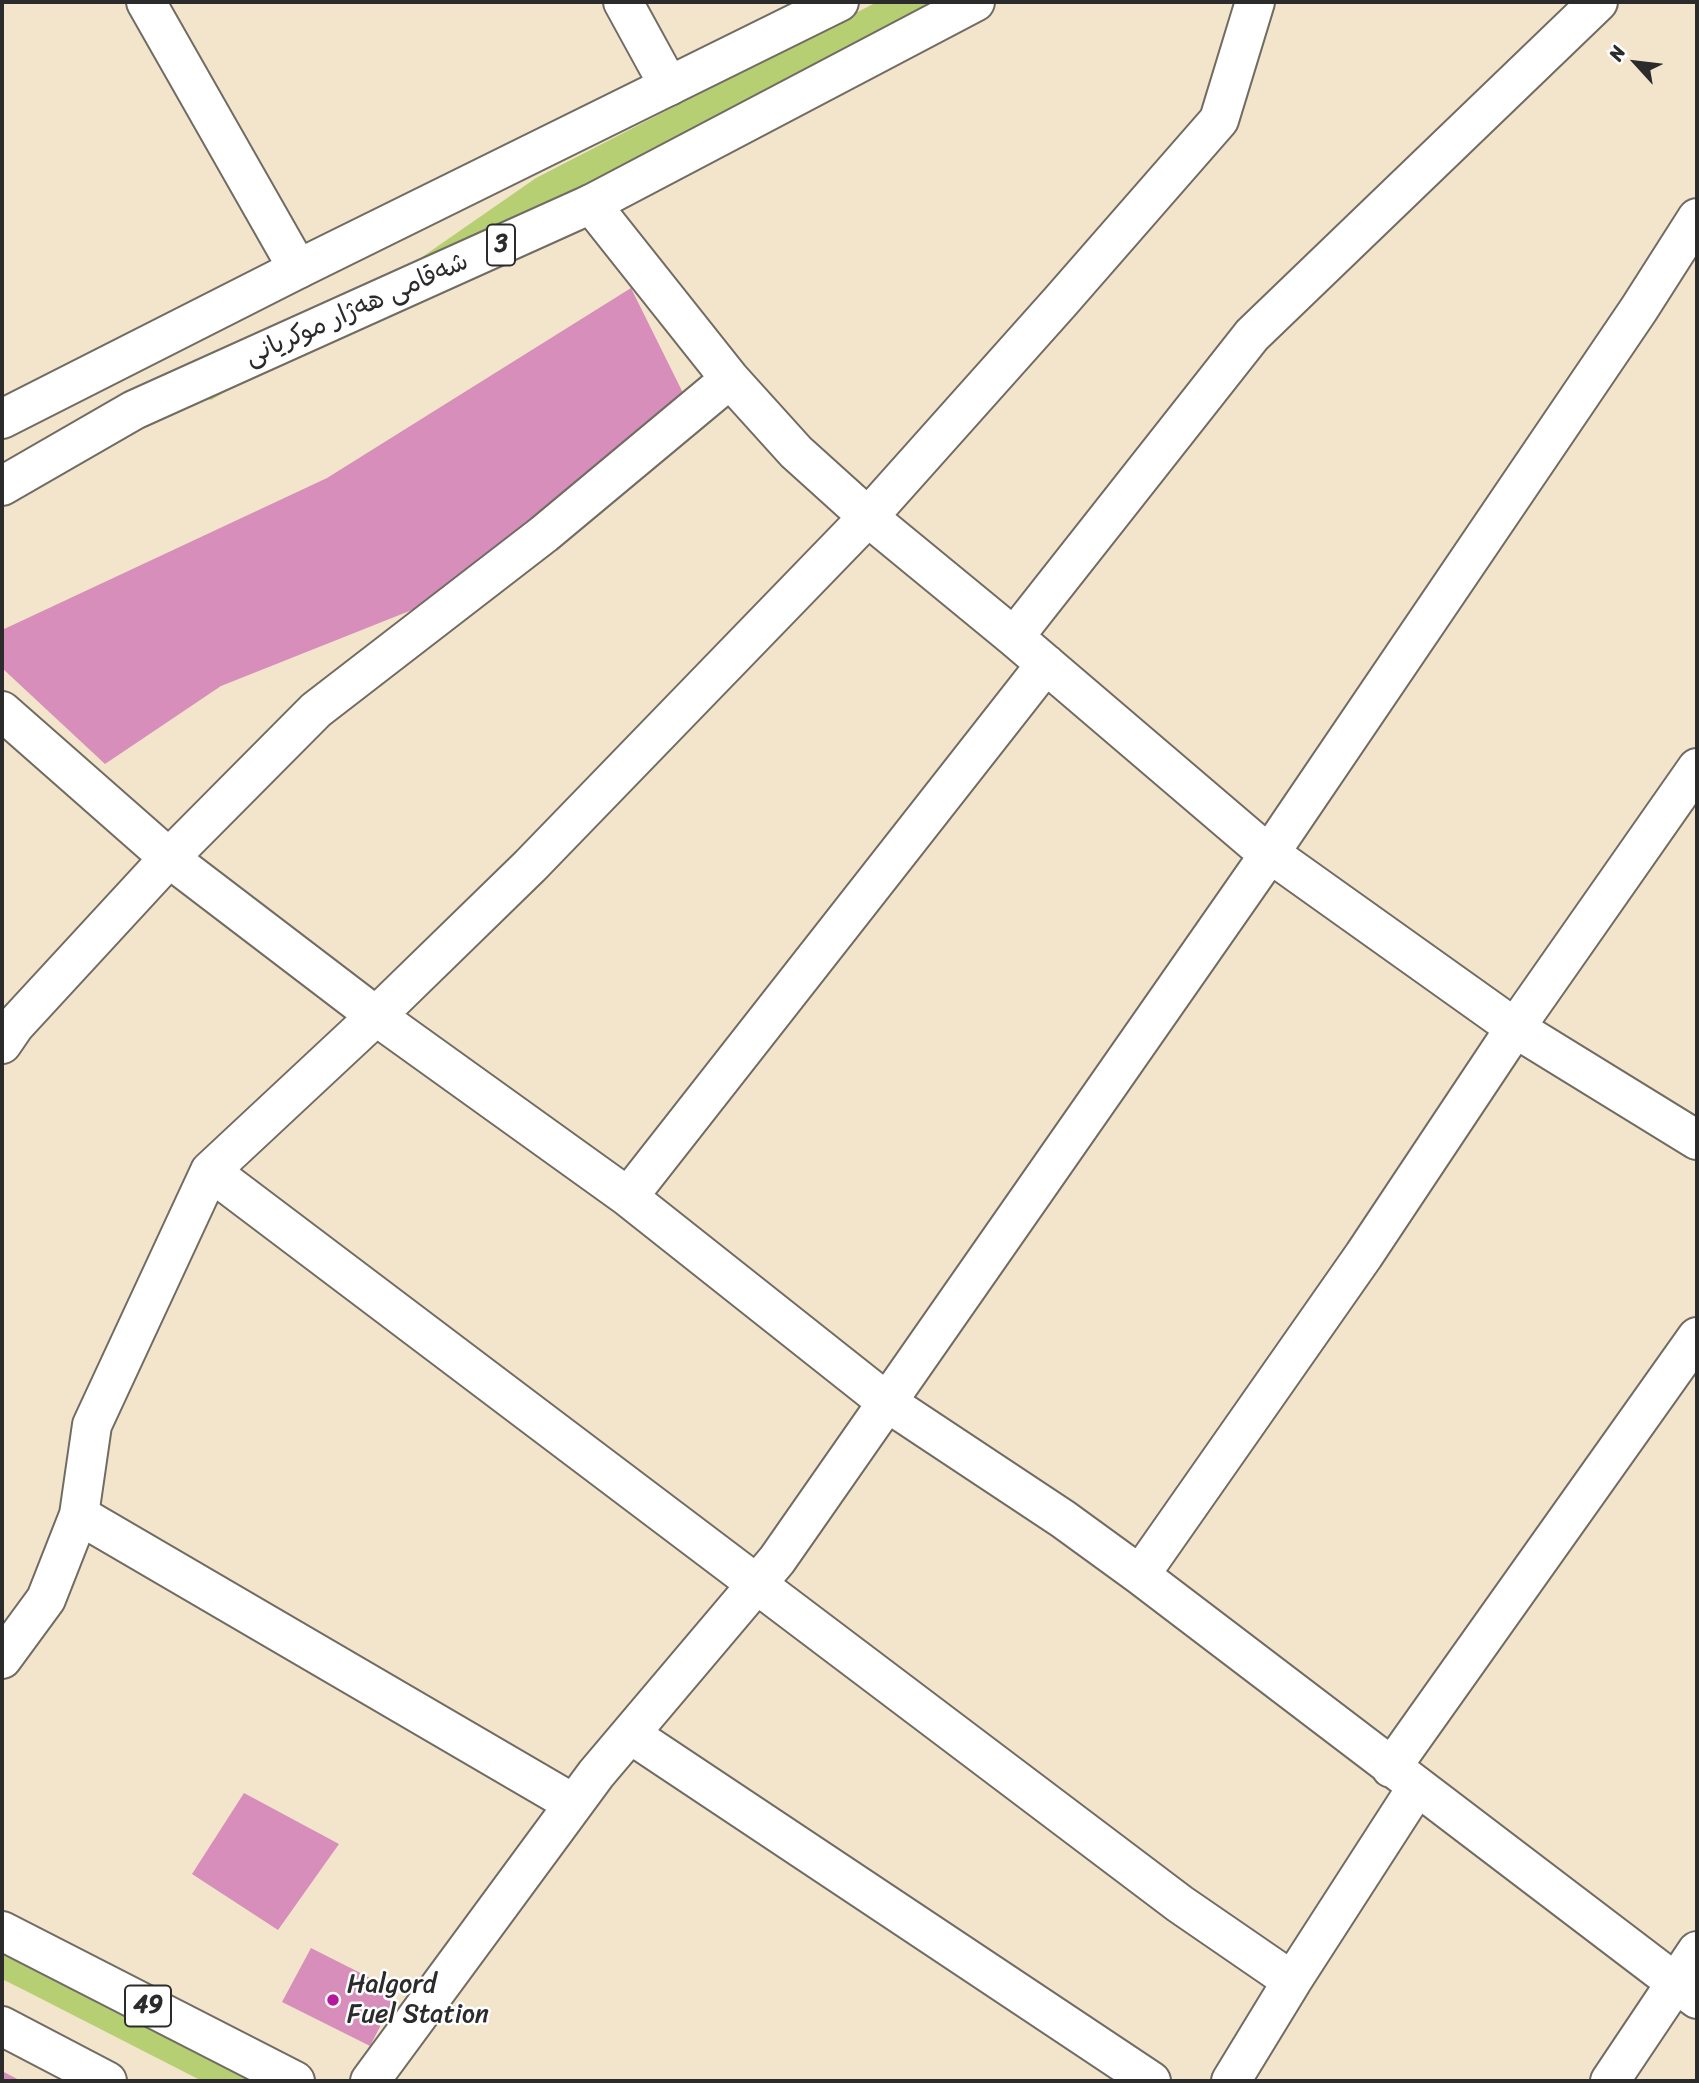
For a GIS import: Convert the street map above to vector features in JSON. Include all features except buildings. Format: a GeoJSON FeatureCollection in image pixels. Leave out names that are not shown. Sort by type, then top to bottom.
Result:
{"type":"FeatureCollection","features":[{"type":"Feature","properties":{"kind":"main road"},"geometry":{"type":"LineString","coordinates":[[146,2],[298,269]]}},
{"type":"Feature","properties":{"kind":"main road"},"geometry":{"type":"LineString","coordinates":[[623,2],[669,86]]}},
{"type":"Feature","properties":{"kind":"main road"},"geometry":{"type":"LineString","coordinates":[[2,419],[298,269],[839,2]]}},
{"type":"Feature","properties":{"kind":"main road","name":"شەقامی ھەژار موکریانی"},"geometry":{"type":"LineString","coordinates":[[2,486],[134,410],[591,204],[975,2]]}},
{"type":"Feature","properties":{"kind":"main road"},"geometry":{"type":"LineString","coordinates":[[2,1659],[46,1599],[79,1516],[92,1425],[210,1171],[376,1016],[530,866],[868,517],[1219,120],[1255,2]]}},
{"type":"Feature","properties":{"kind":"main road"},"geometry":{"type":"LineString","coordinates":[[1014,637],[1252,335],[1598,2]]}},
{"type":"Feature","properties":{"kind":"main road"},"geometry":{"type":"LineString","coordinates":[[591,204],[730,379],[796,452],[868,517],[1014,637],[1254,842],[1515,1028],[1697,1140]]}},
{"type":"Feature","properties":{"kind":"main road"},"geometry":{"type":"LineString","coordinates":[[370,2081],[574,1804],[777,1560],[1270,853],[1639,309],[1697,218]]}},
{"type":"Feature","properties":{"kind":"main road"},"geometry":{"type":"LineString","coordinates":[[103,369],[134,410]]}},
{"type":"Feature","properties":{"kind":"main road"},"geometry":{"type":"LineString","coordinates":[[2,1044],[15,1025],[169,858],[316,710],[544,534],[730,379]]}},
{"type":"Feature","properties":{"kind":"main road"},"geometry":{"type":"LineString","coordinates":[[628,1197],[1046,664]]}},
{"type":"Feature","properties":{"kind":"main road"},"geometry":{"type":"LineString","coordinates":[[2,711],[169,858],[376,1016],[628,1197],[888,1403],[1063,1519],[1140,1576],[1687,1991]]}},
{"type":"Feature","properties":{"kind":"main road"},"geometry":{"type":"LineString","coordinates":[[1140,1576],[1364,1255],[1515,1028],[1697,768]]}},
{"type":"Feature","properties":{"kind":"main road"},"geometry":{"type":"LineString","coordinates":[[210,1171],[1180,1904],[1292,1980]]}},
{"type":"Feature","properties":{"kind":"main road"},"geometry":{"type":"LineString","coordinates":[[1231,2081],[1292,1980],[1404,1777],[1697,1337]]}},
{"type":"Feature","properties":{"kind":"main road"},"geometry":{"type":"LineString","coordinates":[[79,1516],[574,1804]]}},
{"type":"Feature","properties":{"kind":"main road"},"geometry":{"type":"LineString","coordinates":[[630,1734],[1151,2081]]}},
{"type":"Feature","properties":{"kind":"main road","name":"49"},"geometry":{"type":"LineString","coordinates":[[2,1931],[295,2081]]}},
{"type":"Feature","properties":{"kind":"main road"},"geometry":{"type":"LineString","coordinates":[[1610,2081],[1687,1991],[1697,1951]]}},
{"type":"Feature","properties":{"kind":"main road"},"geometry":{"type":"LineString","coordinates":[[2,2026],[107,2081]]}},
{"type":"Feature","properties":{"kind":"green space"},"geometry":{"type":"Polygon","coordinates":[[[877,2],[957,2],[369,309],[211,400],[198,396],[376,289],[536,178],[877,2]]]}},
{"type":"Feature","properties":{"kind":"green space"},"geometry":{"type":"Polygon","coordinates":[[[2,1953],[252,2081],[202,2081],[2,1979],[2,1953]]]}},
{"type":"Feature","properties":{"kind":"place","name":"Halgord Fuel Station"},"geometry":{"type":"Point","coordinates":[333,2000]}}]}
